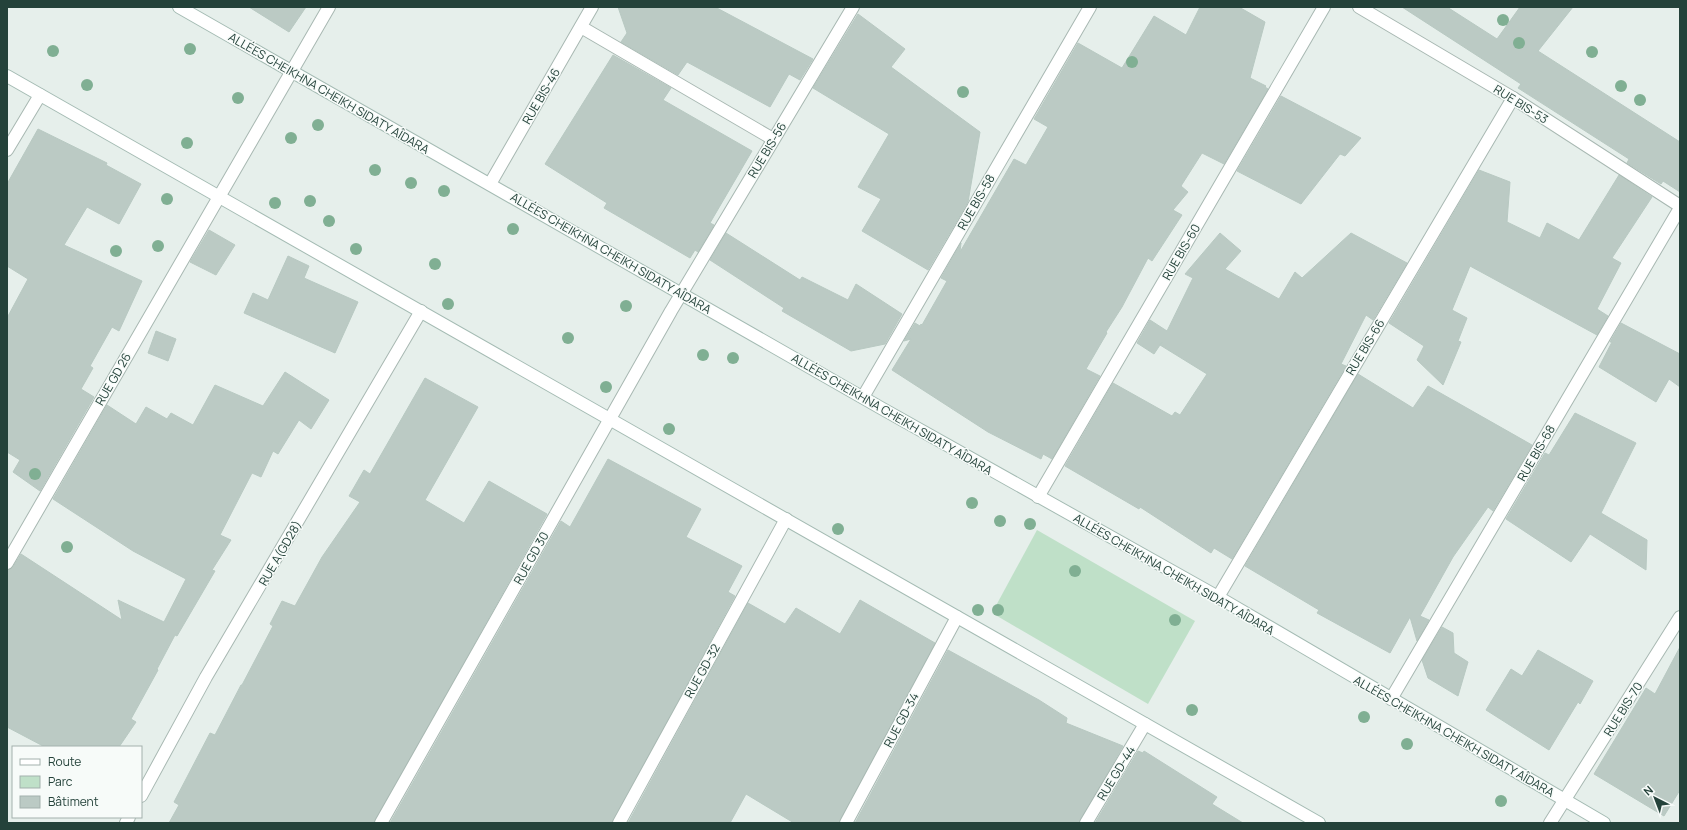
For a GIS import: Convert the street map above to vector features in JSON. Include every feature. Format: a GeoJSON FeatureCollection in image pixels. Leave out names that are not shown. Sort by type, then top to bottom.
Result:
{"type":"FeatureCollection","features":[{"type":"Feature","properties":{"kind":"street","name":"ALLÉES CHEIKHNA CHEIKH SIDATY AÎDARA"},"geometry":{"type":"LineString","coordinates":[[179,7],[681,294],[1218,597],[1604,823]]}},
{"type":"Feature","properties":{"kind":"street","name":"RUE GD 26"},"geometry":{"type":"LineString","coordinates":[[7,563],[218,196],[329,7]]}},
{"type":"Feature","properties":{"kind":"street","name":"RUE BIS-46"},"geometry":{"type":"LineString","coordinates":[[490,184],[592,7]]}},
{"type":"Feature","properties":{"kind":"street","name":"RUE BIS-56"},"geometry":{"type":"LineString","coordinates":[[681,294],[853,7]]}},
{"type":"Feature","properties":{"kind":"street","name":"RUE BIS-58"},"geometry":{"type":"LineString","coordinates":[[863,397],[1090,7]]}},
{"type":"Feature","properties":{"kind":"street","name":"RUE BIS-60"},"geometry":{"type":"LineString","coordinates":[[1038,496],[1324,7]]}},
{"type":"Feature","properties":{"kind":"street","name":"RUE BIS-53"},"geometry":{"type":"LineString","coordinates":[[1359,7],[1513,98],[1680,207]]}},
{"type":"Feature","properties":{"kind":"street"},"geometry":{"type":"LineString","coordinates":[[581,27],[773,139]]}},
{"type":"Feature","properties":{"kind":"street"},"geometry":{"type":"LineString","coordinates":[[7,76],[786,519],[1314,822]]}},
{"type":"Feature","properties":{"kind":"street"},"geometry":{"type":"LineString","coordinates":[[7,150],[40,95]]}},
{"type":"Feature","properties":{"kind":"street","name":"RUE BIS-66"},"geometry":{"type":"LineString","coordinates":[[1218,597],[1513,98]]}},
{"type":"Feature","properties":{"kind":"street","name":"RUE BIS-68"},"geometry":{"type":"LineString","coordinates":[[1391,699],[1680,207]]}},
{"type":"Feature","properties":{"kind":"street","name":"RUE GD 30"},"geometry":{"type":"LineString","coordinates":[[381,823],[681,294]]}},
{"type":"Feature","properties":{"kind":"street","name":"RUE A(GD28)"},"geometry":{"type":"LineString","coordinates":[[142,794],[206,677],[421,311]]}},
{"type":"Feature","properties":{"kind":"street","name":"RUE GD-32"},"geometry":{"type":"LineString","coordinates":[[619,823],[786,519]]}},
{"type":"Feature","properties":{"kind":"street","name":"RUE GD-34"},"geometry":{"type":"LineString","coordinates":[[846,823],[957,617]]}},
{"type":"Feature","properties":{"kind":"street","name":"RUE BIS-70"},"geometry":{"type":"LineString","coordinates":[[1552,820],[1680,617]]}},
{"type":"Feature","properties":{"kind":"street","name":"RUE GD-44"},"geometry":{"type":"LineString","coordinates":[[1086,823],[1145,724]]}},
{"type":"Feature","properties":{"kind":"green space"},"geometry":{"type":"Polygon","coordinates":[[[1037,530],[1195,621],[1148,704],[992,613],[1037,530]]]}},
{"type":"Feature","properties":{"kind":"building"},"geometry":{"type":"Polygon","coordinates":[[[249,7],[306,7],[289,32],[249,7]]]}},
{"type":"Feature","properties":{"kind":"building"},"geometry":{"type":"Polygon","coordinates":[[[618,7],[715,7],[813,59],[800,80],[789,74],[770,107],[687,62],[678,75],[621,42],[627,33],[618,7]]]}},
{"type":"Feature","properties":{"kind":"building"},"geometry":{"type":"Polygon","coordinates":[[[1200,7],[1239,7],[1265,22],[1250,78],[1266,86],[1265,87],[1268,89],[1224,164],[1202,153],[1181,186],[1188,192],[1173,210],[1182,215],[1152,261],[1148,258],[1086,369],[1100,376],[1052,459],[1043,454],[1041,459],[988,432],[892,370],[911,339],[904,341],[915,323],[920,326],[921,324],[922,325],[947,281],[941,278],[961,243],[960,252],[1014,159],[1026,165],[1048,127],[1034,119],[1078,43],[1122,68],[1154,16],[1186,35],[1200,7]]]}},
{"type":"Feature","properties":{"kind":"building"},"geometry":{"type":"Polygon","coordinates":[[[1402,7],[1447,7],[1497,39],[1520,7],[1573,7],[1538,51],[1680,142],[1680,192],[1663,181],[1661,184],[1627,163],[1629,159],[1518,88],[1521,84],[1402,7]]]}},
{"type":"Feature","properties":{"kind":"building"},"geometry":{"type":"Polygon","coordinates":[[[858,14],[905,49],[891,67],[980,132],[968,202],[928,270],[862,231],[881,199],[858,187],[889,134],[813,88],[858,14]]]}},
{"type":"Feature","properties":{"kind":"building"},"geometry":{"type":"Polygon","coordinates":[[[613,55],[671,88],[663,100],[752,151],[710,223],[714,225],[698,252],[695,250],[690,258],[604,208],[607,203],[545,164],[613,55]]]}},
{"type":"Feature","properties":{"kind":"building"},"geometry":{"type":"Polygon","coordinates":[[[1281,96],[1361,138],[1345,156],[1340,154],[1301,204],[1237,171],[1281,96]]]}},
{"type":"Feature","properties":{"kind":"building"},"geometry":{"type":"Polygon","coordinates":[[[38,129],[107,163],[106,165],[141,184],[119,224],[87,207],[64,245],[142,281],[119,331],[112,327],[90,366],[93,368],[81,389],[94,397],[40,491],[13,472],[20,460],[7,452],[7,318],[28,279],[7,266],[7,184],[38,129]]]}},
{"type":"Feature","properties":{"kind":"building"},"geometry":{"type":"Polygon","coordinates":[[[1479,170],[1510,182],[1507,222],[1540,238],[1547,223],[1579,240],[1619,175],[1652,197],[1612,258],[1621,263],[1597,309],[1608,316],[1597,335],[1470,266],[1452,310],[1467,318],[1458,341],[1461,342],[1443,385],[1417,360],[1424,346],[1389,323],[1479,170]]]}},
{"type":"Feature","properties":{"kind":"building"},"geometry":{"type":"Polygon","coordinates":[[[209,230],[235,245],[216,275],[190,262],[209,230]]]}},
{"type":"Feature","properties":{"kind":"building"},"geometry":{"type":"Polygon","coordinates":[[[726,233],[800,280],[802,277],[848,300],[856,284],[902,314],[885,344],[851,351],[782,311],[784,308],[710,260],[726,233]]]}},
{"type":"Feature","properties":{"kind":"building"},"geometry":{"type":"Polygon","coordinates":[[[1220,233],[1241,251],[1225,269],[1279,299],[1295,272],[1302,278],[1351,233],[1407,263],[1373,320],[1366,315],[1341,364],[1346,366],[1232,559],[1214,548],[1211,553],[1140,507],[1139,509],[1065,466],[1113,383],[1172,416],[1175,412],[1180,415],[1207,374],[1160,345],[1154,354],[1137,343],[1150,320],[1167,331],[1193,278],[1185,274],[1220,233]]]}},
{"type":"Feature","properties":{"kind":"building"},"geometry":{"type":"Polygon","coordinates":[[[288,256],[309,266],[304,278],[358,302],[335,353],[244,313],[253,293],[268,300],[288,256]]]}},
{"type":"Feature","properties":{"kind":"building"},"geometry":{"type":"Polygon","coordinates":[[[1621,323],[1680,354],[1680,387],[1669,379],[1656,402],[1599,367],[1612,342],[1610,342],[1621,323]]]}},
{"type":"Feature","properties":{"kind":"building"},"geometry":{"type":"Polygon","coordinates":[[[156,331],[176,339],[168,361],[148,353],[156,331]]]}},
{"type":"Feature","properties":{"kind":"building"},"geometry":{"type":"Polygon","coordinates":[[[285,372],[329,400],[311,429],[299,420],[278,454],[273,451],[261,477],[252,473],[220,535],[231,540],[212,570],[215,571],[177,636],[175,635],[131,719],[136,722],[120,746],[43,746],[7,727],[7,570],[13,567],[21,554],[122,620],[118,600],[164,622],[186,579],[133,551],[53,499],[107,405],[136,424],[146,407],[167,419],[171,413],[193,425],[215,385],[263,406],[285,372]]]}},
{"type":"Feature","properties":{"kind":"building"},"geometry":{"type":"Polygon","coordinates":[[[1358,374],[1413,408],[1428,386],[1532,445],[1493,511],[1488,507],[1453,557],[1420,616],[1429,620],[1417,641],[1410,617],[1390,653],[1317,613],[1319,610],[1245,566],[1358,374]]]}},
{"type":"Feature","properties":{"kind":"building"},"geometry":{"type":"Polygon","coordinates":[[[425,378],[478,407],[425,500],[464,523],[489,481],[547,514],[374,823],[169,823],[179,805],[174,802],[210,733],[215,735],[242,685],[273,626],[270,624],[282,601],[295,606],[322,557],[360,502],[349,496],[364,470],[370,474],[425,378]]]}},
{"type":"Feature","properties":{"kind":"building"},"geometry":{"type":"Polygon","coordinates":[[[1575,413],[1636,443],[1601,513],[1647,540],[1646,570],[1590,534],[1571,562],[1506,519],[1545,453],[1549,455],[1575,413]]]}},
{"type":"Feature","properties":{"kind":"building"},"geometry":{"type":"Polygon","coordinates":[[[608,459],[701,509],[686,537],[742,566],[728,592],[735,596],[612,823],[390,823],[561,521],[570,527],[608,459]]]}},
{"type":"Feature","properties":{"kind":"building"},"geometry":{"type":"Polygon","coordinates":[[[860,600],[935,643],[839,823],[794,823],[746,794],[730,823],[628,823],[748,603],[785,624],[796,608],[840,634],[860,600]]]}},
{"type":"Feature","properties":{"kind":"building"},"geometry":{"type":"Polygon","coordinates":[[[1442,627],[1453,633],[1454,653],[1468,662],[1458,696],[1428,678],[1422,660],[1442,627]]]}},
{"type":"Feature","properties":{"kind":"building"},"geometry":{"type":"Polygon","coordinates":[[[1680,647],[1680,790],[1664,816],[1594,774],[1646,688],[1655,694],[1680,647]]]}},
{"type":"Feature","properties":{"kind":"building"},"geometry":{"type":"Polygon","coordinates":[[[948,650],[1039,700],[1067,718],[1066,723],[1123,746],[1079,823],[855,823],[948,650]]]}},
{"type":"Feature","properties":{"kind":"building"},"geometry":{"type":"Polygon","coordinates":[[[1538,650],[1593,681],[1580,704],[1578,702],[1549,750],[1486,710],[1511,669],[1522,676],[1538,650]]]}},
{"type":"Feature","properties":{"kind":"building"},"geometry":{"type":"Polygon","coordinates":[[[1138,751],[1143,753],[1144,751],[1217,797],[1212,804],[1243,823],[1095,823],[1138,751]]]}}]}
